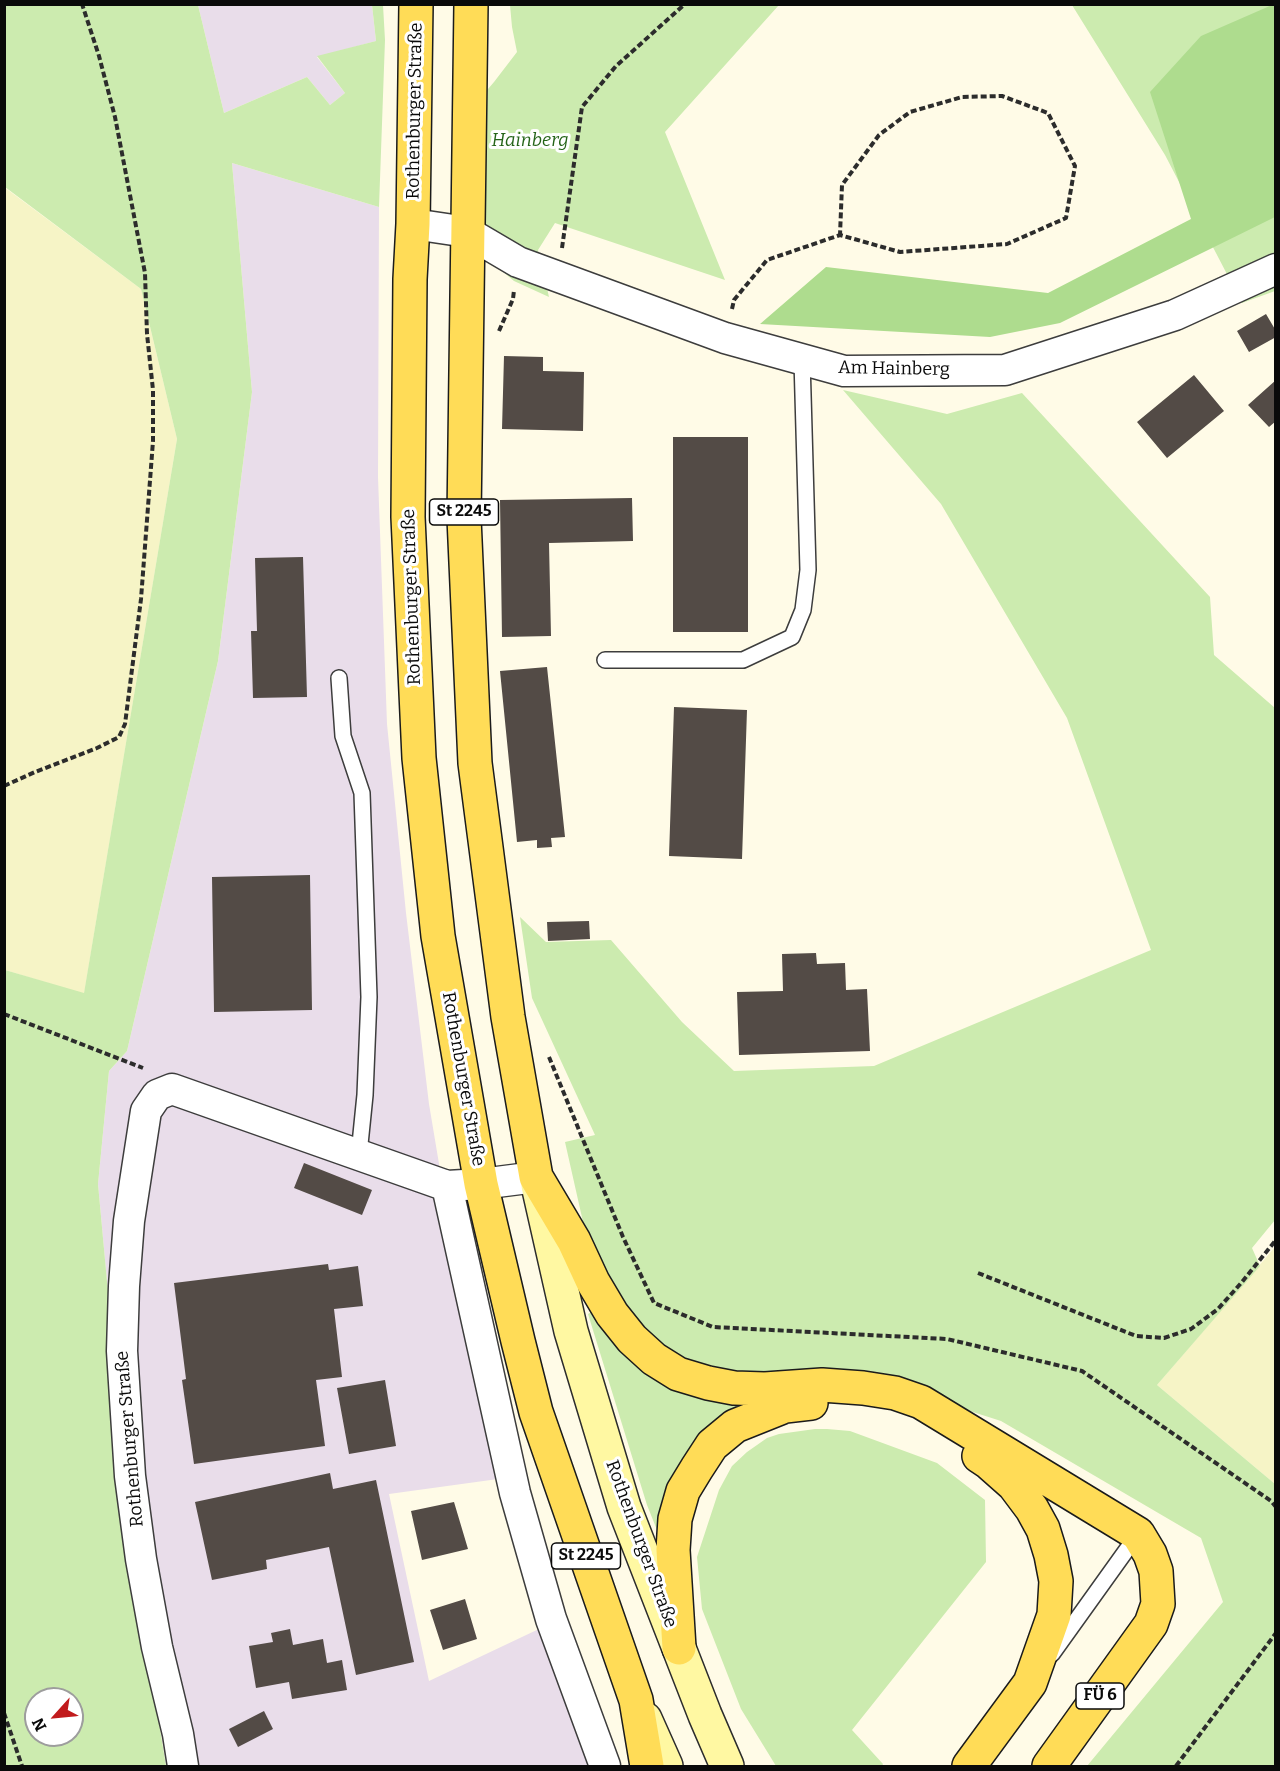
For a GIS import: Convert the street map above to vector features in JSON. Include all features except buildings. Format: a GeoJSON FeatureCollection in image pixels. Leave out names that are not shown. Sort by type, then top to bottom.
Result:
{"type":"FeatureCollection","features":[{"type":"Feature","properties":{"kind":"main road","name":"Rothenburger Straße"},"geometry":{"type":"LineString","coordinates":[[416,4],[408,518],[419,758],[438,936],[481,1184],[536,1412],[636,1700],[666,1767]]}},
{"type":"Feature","properties":{"kind":"main road","name":"Rothenburger Straße"},"geometry":{"type":"LineString","coordinates":[[471,4],[466,232],[464,518],[475,762],[508,1017],[536,1177],[571,1331],[589,1393],[624,1507],[727,1767]]}},
{"type":"Feature","properties":{"kind":"main road"},"geometry":{"type":"LineString","coordinates":[[536,1177],[574,1241],[593,1282],[612,1314],[632,1339],[654,1359],[678,1374],[734,1388],[765,1389],[822,1385],[863,1388],[921,1402],[1138,1534]]}},
{"type":"Feature","properties":{"kind":"main road"},"geometry":{"type":"LineString","coordinates":[[679,1648],[673,1550],[675,1519],[683,1491],[712,1445],[735,1426],[760,1414],[785,1406],[814,1402],[844,1402],[906,1414],[988,1461],[1014,1485],[1032,1509],[1045,1538],[1056,1581],[1054,1616],[1030,1683],[969,1767]]}},
{"type":"Feature","properties":{"kind":"main road","name":"FÜ 6"},"geometry":{"type":"LineString","coordinates":[[1049,1767],[1151,1624],[1158,1604],[1156,1571],[1150,1554],[1138,1534]]}},
{"type":"Feature","properties":{"kind":"main road"},"geometry":{"type":"LineString","coordinates":[[636,1700],[647,1767]]}},
{"type":"Feature","properties":{"kind":"street","name":"Am Hainberg"},"geometry":{"type":"LineString","coordinates":[[413,224],[466,232],[518,262],[725,338],[844,371],[1005,370],[1175,315],[1275,268]]}},
{"type":"Feature","properties":{"kind":"street","name":"Rothenburger Straße"},"geometry":{"type":"LineString","coordinates":[[183,1767],[141,1559],[130,1476],[122,1351],[129,1221],[146,1111],[157,1095],[172,1089],[447,1186],[536,1177]]}},
{"type":"Feature","properties":{"kind":"street"},"geometry":{"type":"LineString","coordinates":[[447,1186],[515,1493],[551,1619],[605,1767]]}},
{"type":"Feature","properties":{"kind":"lane"},"geometry":{"type":"LineString","coordinates":[[605,660],[743,660],[792,637],[803,610],[808,570],[802,360]]}},
{"type":"Feature","properties":{"kind":"lane"},"geometry":{"type":"LineString","coordinates":[[339,678],[344,736],[362,793],[369,997],[365,1095],[359,1154]]}},
{"type":"Feature","properties":{"kind":"lane"},"geometry":{"type":"LineString","coordinates":[[1030,1683],[1138,1534]]}},
{"type":"Feature","properties":{"kind":"path"},"geometry":{"type":"LineString","coordinates":[[4,786],[35,771],[98,748],[119,737],[127,713],[141,599],[153,431],[153,390],[147,334],[145,273],[116,117],[99,56],[81,4]]}},
{"type":"Feature","properties":{"kind":"path"},"geometry":{"type":"LineString","coordinates":[[558,276],[582,108],[616,66],[685,4]]}},
{"type":"Feature","properties":{"kind":"path"},"geometry":{"type":"LineString","coordinates":[[725,338],[734,300],[766,260],[840,235],[900,252],[1007,244],[1066,218],[1075,166],[1048,113],[1002,96],[962,97],[910,112],[879,135],[842,185],[840,235]]}},
{"type":"Feature","properties":{"kind":"path"},"geometry":{"type":"LineString","coordinates":[[496,340],[513,300],[518,262]]}},
{"type":"Feature","properties":{"kind":"path"},"geometry":{"type":"LineString","coordinates":[[4,1014],[144,1068]]}},
{"type":"Feature","properties":{"kind":"path"},"geometry":{"type":"LineString","coordinates":[[546,1050],[622,1237],[654,1303],[713,1327],[947,1339],[1082,1371],[1271,1501],[1275,1507]]}},
{"type":"Feature","properties":{"kind":"path"},"geometry":{"type":"LineString","coordinates":[[978,1273],[1136,1336],[1164,1338],[1191,1329],[1218,1309],[1275,1240]]}},
{"type":"Feature","properties":{"kind":"path"},"geometry":{"type":"LineString","coordinates":[[1176,1767],[1275,1633]]}},
{"type":"Feature","properties":{"kind":"path"},"geometry":{"type":"LineString","coordinates":[[4,1713],[22,1767]]}},
{"type":"Feature","properties":{"kind":"shaded area"},"geometry":{"type":"Polygon","coordinates":[[[198,5],[372,5],[376,41],[317,57],[345,93],[330,105],[307,77],[224,113],[198,5]]]}},
{"type":"Feature","properties":{"kind":"shaded area"},"geometry":{"type":"Polygon","coordinates":[[[232,163],[379,207],[378,477],[387,724],[406,913],[429,1104],[478,1397],[498,1479],[389,1494],[429,1681],[541,1628],[589,1766],[166,1766],[149,1654],[115,1368],[98,1184],[109,1071],[127,1051],[218,661],[252,392],[232,163]]]}},
{"type":"Feature","properties":{"kind":"shaded area"},"geometry":{"type":"Polygon","coordinates":[[[4,187],[141,289],[177,439],[84,994],[5,970],[4,187]]]}},
{"type":"Feature","properties":{"kind":"shaded area"},"geometry":{"type":"Polygon","coordinates":[[[1275,1247],[1275,1484],[1157,1385],[1275,1247]]]}},
{"type":"Feature","properties":{"kind":"green space"},"geometry":{"type":"Polygon","coordinates":[[[5,5],[198,5],[224,113],[307,77],[330,105],[345,93],[317,56],[376,41],[372,5],[383,5],[385,40],[379,207],[232,163],[252,392],[218,661],[127,1051],[109,1071],[98,1184],[115,1368],[125,1513],[166,1766],[5,1766],[5,970],[84,993],[177,439],[141,289],[5,187],[5,5]]]}},
{"type":"Feature","properties":{"kind":"green space","name":"Hainberg"},"geometry":{"type":"Polygon","coordinates":[[[510,5],[779,5],[665,132],[725,280],[555,223],[538,250],[549,297],[514,281],[496,266],[469,228],[465,116],[517,52],[510,5]]]}},
{"type":"Feature","properties":{"kind":"green space"},"geometry":{"type":"Polygon","coordinates":[[[1072,5],[1275,5],[1275,291],[1242,303],[1165,155],[1072,5]]]}},
{"type":"Feature","properties":{"kind":"green space"},"geometry":{"type":"Polygon","coordinates":[[[1276,5],[1275,217],[1060,323],[990,337],[760,324],[826,267],[1048,293],[1191,219],[1150,92],[1201,36],[1276,5]]]}},
{"type":"Feature","properties":{"kind":"green space"},"geometry":{"type":"Polygon","coordinates":[[[843,390],[947,414],[1022,393],[1210,597],[1214,655],[1275,708],[1275,1220],[1252,1248],[1260,1266],[1157,1385],[1275,1484],[1275,1766],[1087,1766],[1223,1602],[1201,1538],[1001,1421],[879,1382],[700,1370],[644,1336],[590,1253],[565,1142],[595,1135],[532,998],[520,917],[546,942],[611,940],[682,1022],[734,1071],[874,1066],[1151,950],[1067,718],[941,504],[843,390]]]}},
{"type":"Feature","properties":{"kind":"green space"},"geometry":{"type":"Polygon","coordinates":[[[593,1311],[745,1405],[705,1432],[689,1449],[678,1467],[661,1529],[657,1530],[647,1505],[588,1314],[593,1311]]]}},
{"type":"Feature","properties":{"kind":"green space"},"geometry":{"type":"Polygon","coordinates":[[[815,1429],[850,1431],[937,1463],[985,1500],[986,1562],[852,1730],[883,1764],[882,1766],[776,1766],[741,1709],[702,1609],[697,1557],[719,1490],[732,1466],[767,1438],[815,1429]]]}}]}
